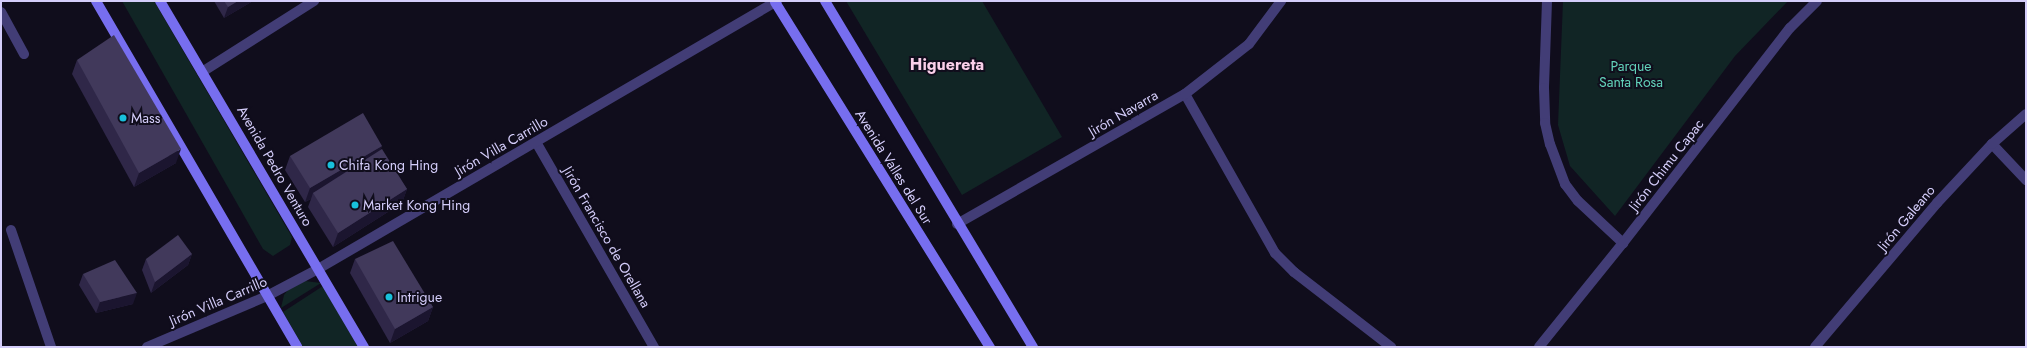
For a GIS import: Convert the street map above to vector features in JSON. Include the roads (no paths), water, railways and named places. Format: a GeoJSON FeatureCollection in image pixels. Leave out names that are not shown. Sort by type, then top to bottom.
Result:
{"type":"FeatureCollection","features":[{"type":"Feature","properties":{"kind":"main road"},"geometry":{"type":"LineString","coordinates":[[96,1],[297,347]]}},
{"type":"Feature","properties":{"kind":"main road","name":"Avenida Pedro Venturo"},"geometry":{"type":"LineString","coordinates":[[160,1],[364,347]]}},
{"type":"Feature","properties":{"kind":"main road","name":"Avenida Valles del Sur"},"geometry":{"type":"LineString","coordinates":[[824,1],[957,224],[1033,347]]}},
{"type":"Feature","properties":{"kind":"main road","name":"Avenida Valles del Sur"},"geometry":{"type":"LineString","coordinates":[[776,2],[990,347]]}},
{"type":"Feature","properties":{"kind":"street"},"geometry":{"type":"LineString","coordinates":[[202,72],[314,1]]}},
{"type":"Feature","properties":{"kind":"street","name":"Jirón Navarra"},"geometry":{"type":"LineString","coordinates":[[957,224],[1185,94],[1249,44],[1281,1]]}},
{"type":"Feature","properties":{"kind":"street"},"geometry":{"type":"LineString","coordinates":[[1548,1],[1544,88],[1545,123],[1550,144],[1565,184],[1578,201],[1623,243]]}},
{"type":"Feature","properties":{"kind":"street","name":"Jirón Chimu Capac"},"geometry":{"type":"LineString","coordinates":[[1539,347],[1623,243],[1790,28],[1817,1]]}},
{"type":"Feature","properties":{"kind":"street","name":"Jirón Villa Carrillo"},"geometry":{"type":"LineString","coordinates":[[146,347],[268,296],[318,269],[776,2]]}},
{"type":"Feature","properties":{"kind":"street"},"geometry":{"type":"LineString","coordinates":[[1,12],[24,54]]}},
{"type":"Feature","properties":{"kind":"street"},"geometry":{"type":"LineString","coordinates":[[1185,94],[1275,253],[1294,272],[1391,347]]}},
{"type":"Feature","properties":{"kind":"street","name":"Jirón Galeano"},"geometry":{"type":"LineString","coordinates":[[1815,347],[1937,203],[1992,144],[2026,114]]}},
{"type":"Feature","properties":{"kind":"street","name":"Jirón Francisco de Orellana"},"geometry":{"type":"LineString","coordinates":[[536,142],[654,347]]}},
{"type":"Feature","properties":{"kind":"street"},"geometry":{"type":"LineString","coordinates":[[1992,144],[2026,180]]}},
{"type":"Feature","properties":{"kind":"street"},"geometry":{"type":"LineString","coordinates":[[12,230],[51,347]]}},
{"type":"Feature","properties":{"kind":"place","name":"Mass"},"geometry":{"type":"Point","coordinates":[123,118]}},
{"type":"Feature","properties":{"kind":"place","name":"Chifa Kong Hing"},"geometry":{"type":"Point","coordinates":[331,165]}},
{"type":"Feature","properties":{"kind":"place","name":"Market Kong Hing"},"geometry":{"type":"Point","coordinates":[355,205]}},
{"type":"Feature","properties":{"kind":"place","name":"Intrigue"},"geometry":{"type":"Point","coordinates":[389,297]}},
{"type":"Feature","properties":{"kind":"district","name":"Higuereta"},"geometry":{"type":"Point","coordinates":[947,65]}},
{"type":"Feature","properties":{"kind":"park label","name":"Parque Santa Rosa"},"geometry":{"type":"Point","coordinates":[1631,74]}}]}
